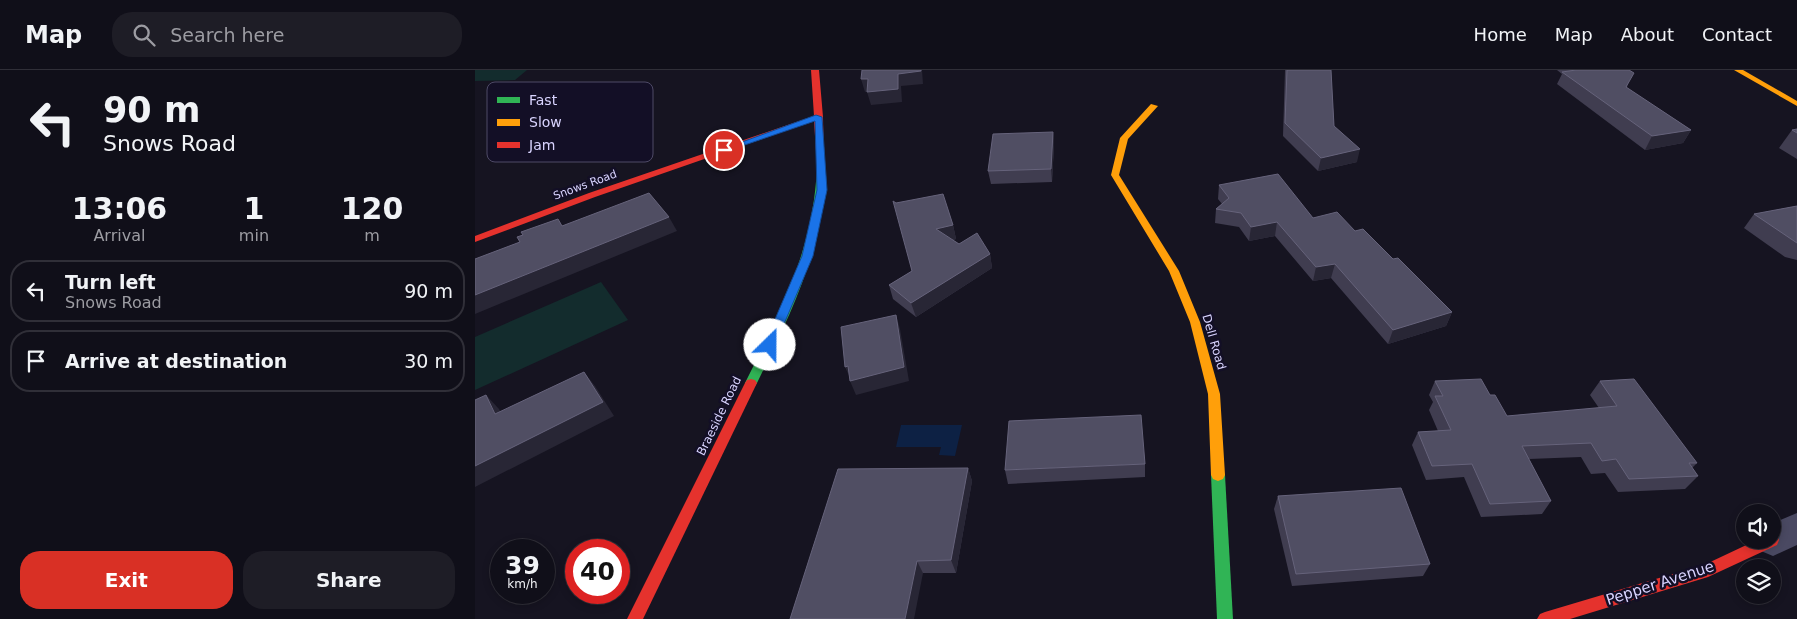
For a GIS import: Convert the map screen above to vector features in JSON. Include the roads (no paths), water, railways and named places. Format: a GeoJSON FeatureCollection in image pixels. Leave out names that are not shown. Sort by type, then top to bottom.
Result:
{"type":"FeatureCollection","features":[{"type":"Feature","properties":{"kind":"street","name":"Braeside Road"},"geometry":{"type":"LineString","coordinates":[[635,619],[770,345],[807,256],[822,190],[815,70]]}},
{"type":"Feature","properties":{"kind":"street"},"geometry":{"type":"LineString","coordinates":[[1738,70],[1797,104]]}},
{"type":"Feature","properties":{"kind":"street","name":"Dell Road"},"geometry":{"type":"LineString","coordinates":[[1154,106],[1124,138],[1115,175],[1174,271],[1195,322],[1214,394],[1225,619]]}},
{"type":"Feature","properties":{"kind":"street","name":"Snows Road"},"geometry":{"type":"LineString","coordinates":[[475,239],[592,195],[819,117]]}},
{"type":"Feature","properties":{"kind":"street","name":"Pepper Avenue"},"geometry":{"type":"LineString","coordinates":[[1781,536],[1797,528]]}},
{"type":"Feature","properties":{"kind":"street","name":"Pepper Avenue"},"geometry":{"type":"LineString","coordinates":[[1545,619],[1708,570],[1753,549]]}},
{"type":"Feature","properties":{"kind":"water"},"geometry":{"type":"Polygon","coordinates":[[[901,425],[962,425],[955,456],[939,455],[941,447],[896,447],[901,425]]]}}]}
